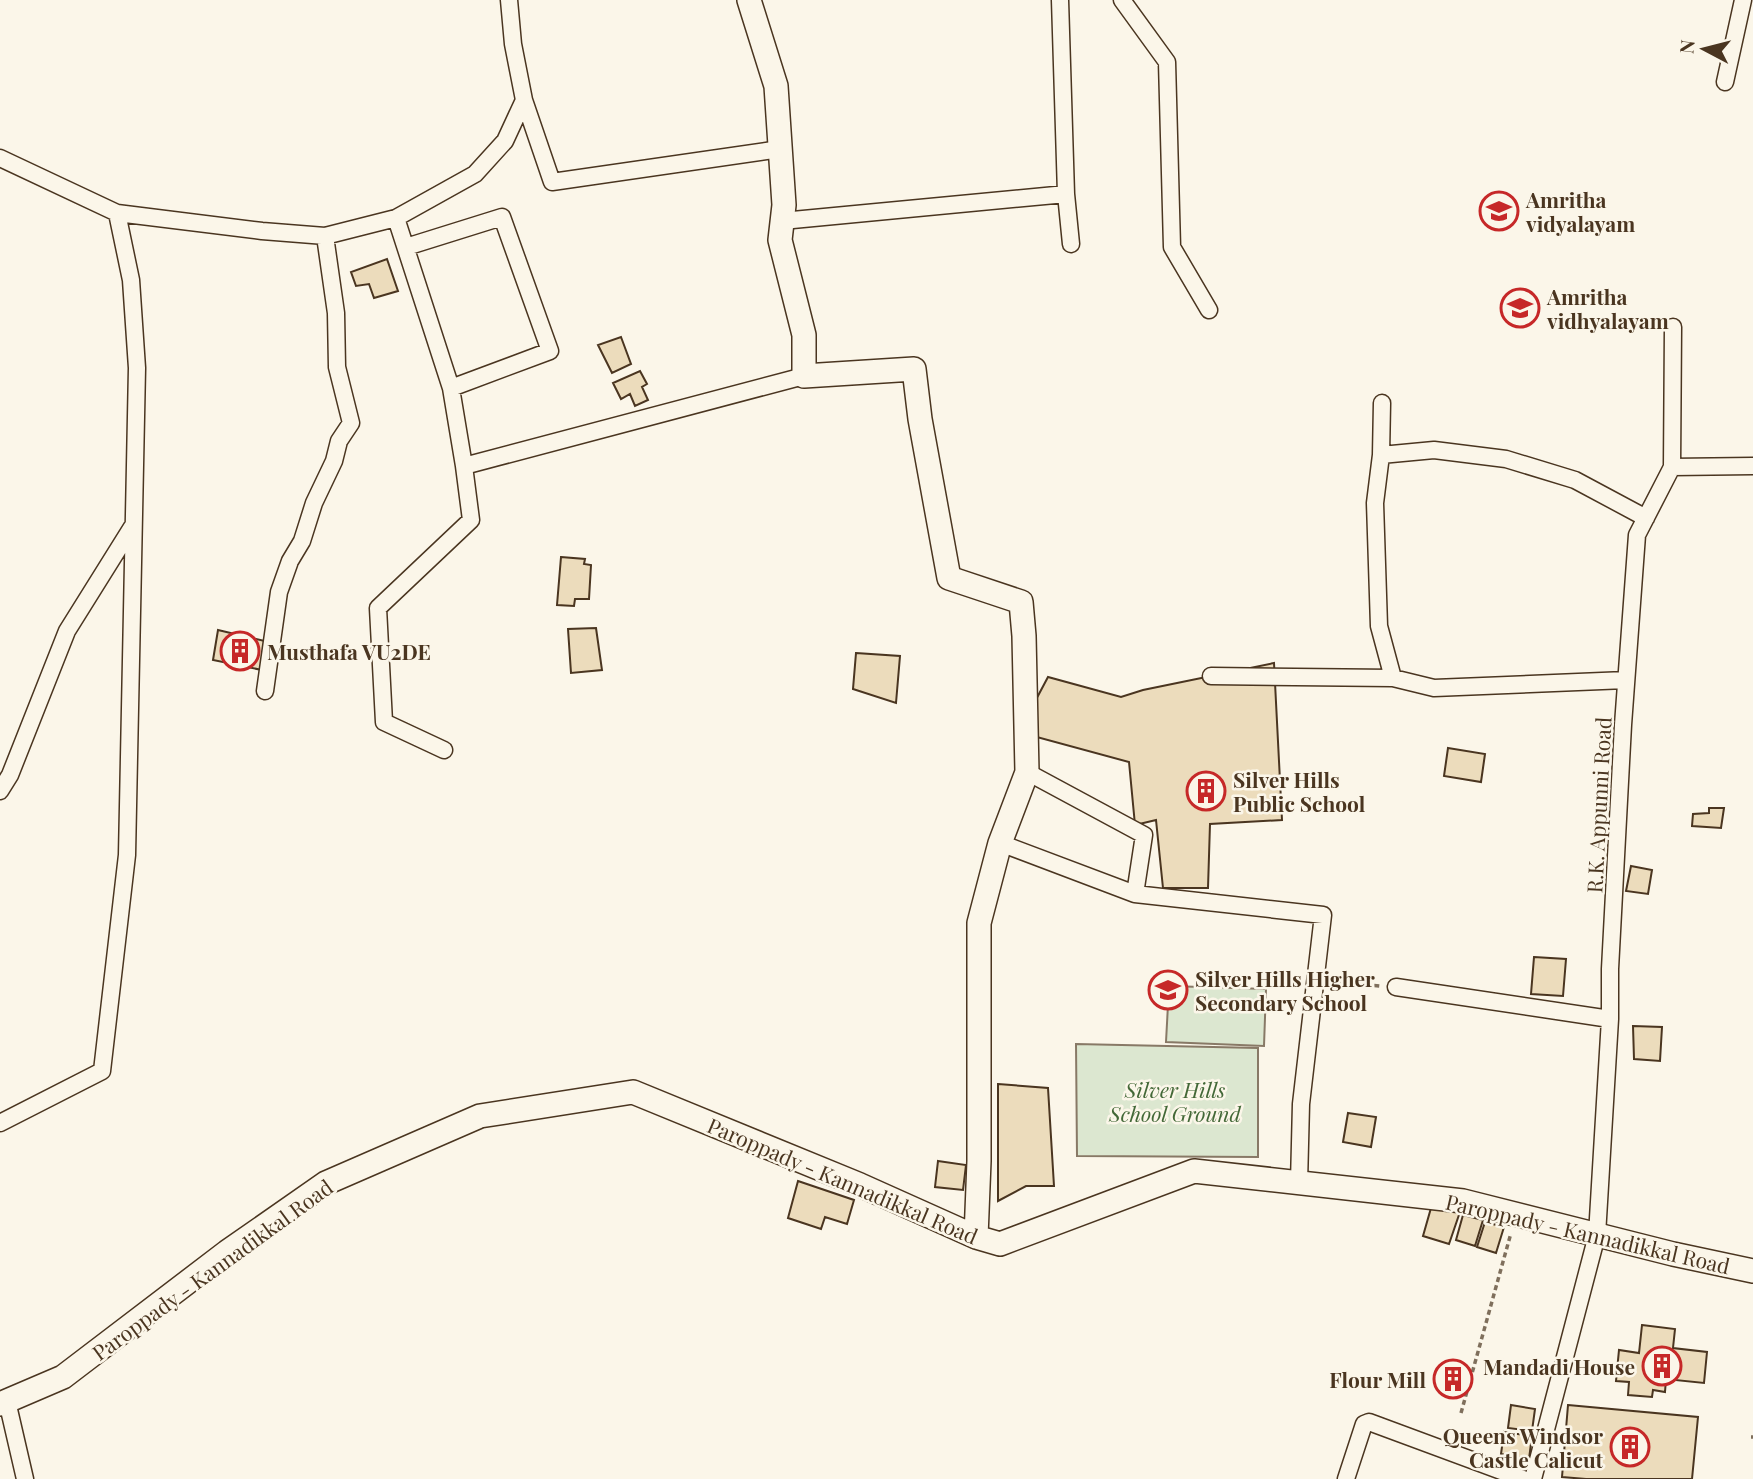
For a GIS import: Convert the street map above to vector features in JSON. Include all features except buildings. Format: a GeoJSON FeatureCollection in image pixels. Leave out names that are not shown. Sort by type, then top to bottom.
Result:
{"type":"FeatureCollection","features":[{"type":"Feature","properties":{"kind":"main road"},"geometry":{"type":"LineString","coordinates":[[749,0],[776,86],[784,205],[780,240],[804,335],[804,376],[914,369],[920,419],[950,578],[1021,602],[1027,772],[1000,843],[979,923],[979,1161],[976,1237]]}},
{"type":"Feature","properties":{"kind":"main road","name":"Paroppady - Kannadikkal Road"},"geometry":{"type":"LineString","coordinates":[[3,1403],[63,1377],[227,1252],[326,1183],[480,1116],[633,1092],[859,1185],[976,1237],[1000,1244],[1194,1171],[1463,1201],[1753,1271]]}},
{"type":"Feature","properties":{"kind":"street"},"geometry":{"type":"LineString","coordinates":[[509,0],[513,44],[524,100],[552,182],[780,149]]}},
{"type":"Feature","properties":{"kind":"street"},"geometry":{"type":"LineString","coordinates":[[1060,0],[1066,194],[1071,244]]}},
{"type":"Feature","properties":{"kind":"street"},"geometry":{"type":"LineString","coordinates":[[1122,0],[1167,62],[1172,247],[1209,310]]}},
{"type":"Feature","properties":{"kind":"street"},"geometry":{"type":"LineString","coordinates":[[1725,82],[1743,0]]}},
{"type":"Feature","properties":{"kind":"street"},"geometry":{"type":"LineString","coordinates":[[0,158],[117,213],[326,236],[396,218],[475,174],[505,141],[524,100]]}},
{"type":"Feature","properties":{"kind":"street"},"geometry":{"type":"LineString","coordinates":[[782,221],[1066,194]]}},
{"type":"Feature","properties":{"kind":"street"},"geometry":{"type":"LineString","coordinates":[[0,1123],[102,1072],[127,855],[136,368],[131,280],[117,213]]}},
{"type":"Feature","properties":{"kind":"street"},"geometry":{"type":"LineString","coordinates":[[406,247],[502,217],[551,351],[452,388]]}},
{"type":"Feature","properties":{"kind":"street"},"geometry":{"type":"LineString","coordinates":[[396,218],[452,388],[471,520],[378,608],[384,722],[444,750]]}},
{"type":"Feature","properties":{"kind":"street"},"geometry":{"type":"LineString","coordinates":[[265,691],[279,592],[290,561],[302,541],[314,503],[334,461],[339,441],[351,423],[337,367],[337,313],[326,236]]}},
{"type":"Feature","properties":{"kind":"street"},"geometry":{"type":"LineString","coordinates":[[1673,327],[1672,467],[1753,466]]}},
{"type":"Feature","properties":{"kind":"street"},"geometry":{"type":"LineString","coordinates":[[464,466],[804,376]]}},
{"type":"Feature","properties":{"kind":"street"},"geometry":{"type":"LineString","coordinates":[[1382,403],[1381,455],[1375,503],[1379,626],[1394,678]]}},
{"type":"Feature","properties":{"kind":"street"},"geometry":{"type":"LineString","coordinates":[[1381,455],[1434,450],[1506,459],[1575,480],[1646,518]]}},
{"type":"Feature","properties":{"kind":"street","name":"R.K. Appunni Road"},"geometry":{"type":"LineString","coordinates":[[1533,1479],[1597,1235],[1626,680],[1637,535],[1672,467]]}},
{"type":"Feature","properties":{"kind":"street"},"geometry":{"type":"LineString","coordinates":[[0,791],[10,775],[67,631],[132,527]]}},
{"type":"Feature","properties":{"kind":"street"},"geometry":{"type":"LineString","coordinates":[[1211,676],[1394,678],[1434,688],[1626,680]]}},
{"type":"Feature","properties":{"kind":"street"},"geometry":{"type":"LineString","coordinates":[[1027,772],[1144,835],[1135,894]]}},
{"type":"Feature","properties":{"kind":"street"},"geometry":{"type":"LineString","coordinates":[[1000,843],[1135,894],[1323,915],[1301,1104],[1299,1183]]}},
{"type":"Feature","properties":{"kind":"street"},"geometry":{"type":"LineString","coordinates":[[1396,987],[1610,1019]]}},
{"type":"Feature","properties":{"kind":"street"},"geometry":{"type":"LineString","coordinates":[[3,1403],[24,1479]]}},
{"type":"Feature","properties":{"kind":"street"},"geometry":{"type":"LineString","coordinates":[[1346,1479],[1364,1424],[1369,1422],[1523,1479]]}},
{"type":"Feature","properties":{"kind":"path"},"geometry":{"type":"LineString","coordinates":[[1316,980],[1396,987]]}},
{"type":"Feature","properties":{"kind":"path"},"geometry":{"type":"LineString","coordinates":[[1461,1413],[1516,1214]]}},
{"type":"Feature","properties":{"kind":"green space"},"geometry":{"type":"Polygon","coordinates":[[[1169,986],[1266,989],[1264,1046],[1166,1042],[1169,986]]]}},
{"type":"Feature","properties":{"kind":"green space","name":"Silver Hills School Ground"},"geometry":{"type":"Polygon","coordinates":[[[1076,1044],[1258,1048],[1258,1157],[1077,1156],[1076,1044]]]}},
{"type":"Feature","properties":{"kind":"place","name":"Amritha vidyalayam"},"geometry":{"type":"Point","coordinates":[1499,211]}},
{"type":"Feature","properties":{"kind":"place","name":"Amritha vidhyalayam"},"geometry":{"type":"Point","coordinates":[1520,308]}},
{"type":"Feature","properties":{"kind":"place","name":"Musthafa VU2DE"},"geometry":{"type":"Point","coordinates":[240,651]}},
{"type":"Feature","properties":{"kind":"place","name":"Silver Hills Public School"},"geometry":{"type":"Point","coordinates":[1206,791]}},
{"type":"Feature","properties":{"kind":"place","name":"Silver Hills Higher Secondary School"},"geometry":{"type":"Point","coordinates":[1168,990]}},
{"type":"Feature","properties":{"kind":"place","name":"Mandadi House"},"geometry":{"type":"Point","coordinates":[1662,1366]}},
{"type":"Feature","properties":{"kind":"place","name":"Flour Mill"},"geometry":{"type":"Point","coordinates":[1453,1379]}},
{"type":"Feature","properties":{"kind":"place","name":"Queens Windsor Castle Calicut"},"geometry":{"type":"Point","coordinates":[1630,1447]}}]}
